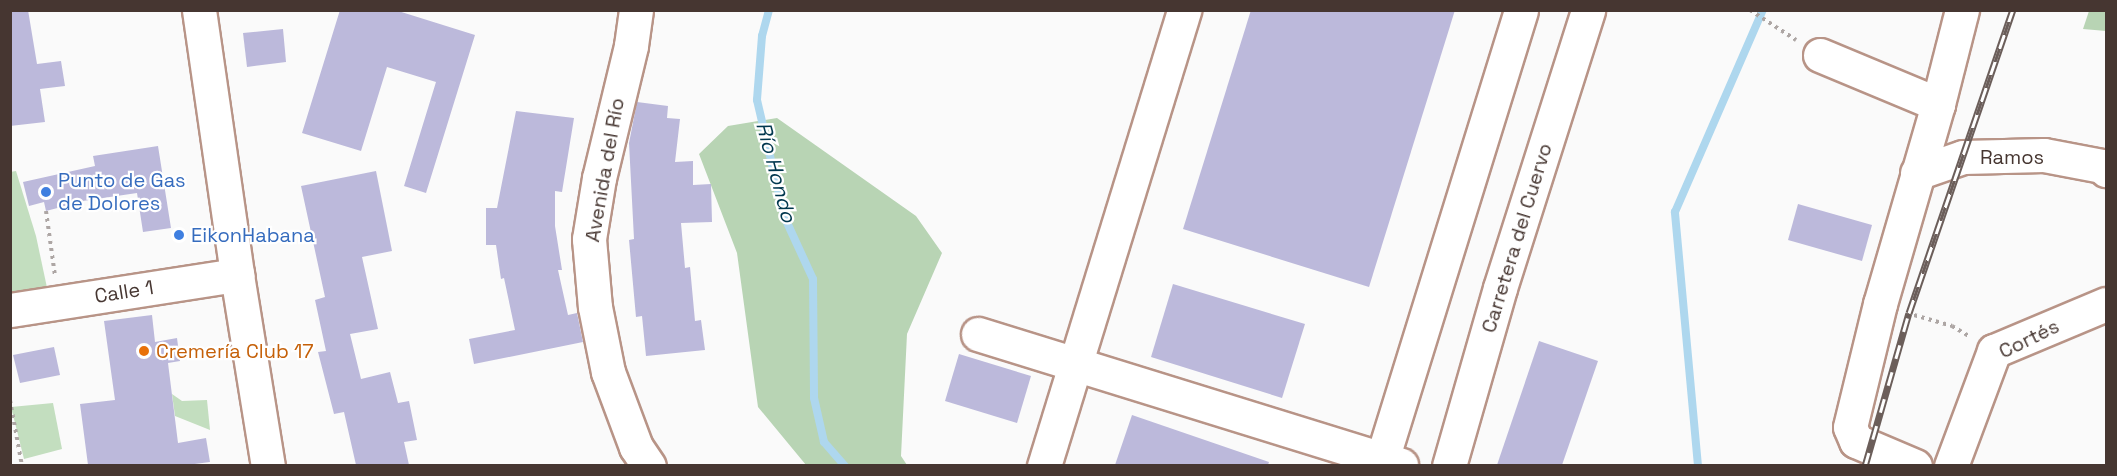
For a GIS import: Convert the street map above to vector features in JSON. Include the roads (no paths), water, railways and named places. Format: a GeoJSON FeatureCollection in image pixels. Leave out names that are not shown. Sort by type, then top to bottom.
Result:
{"type":"FeatureCollection","features":[{"type":"Feature","properties":{"kind":"street"},"geometry":{"type":"LineString","coordinates":[[199,10],[237,274],[268,465]]}},
{"type":"Feature","properties":{"kind":"street","name":"Avenida del Río"},"geometry":{"type":"LineString","coordinates":[[636,10],[632,46],[599,178],[588,239],[595,307],[608,372],[636,447],[649,465]]}},
{"type":"Feature","properties":{"kind":"street"},"geometry":{"type":"LineString","coordinates":[[1044,465],[1185,10]]}},
{"type":"Feature","properties":{"kind":"street"},"geometry":{"type":"LineString","coordinates":[[978,334],[1388,463],[1521,10]]}},
{"type":"Feature","properties":{"kind":"street","name":"Carretera del Cuervo"},"geometry":{"type":"LineString","coordinates":[[1449,465],[1500,288],[1588,10]]}},
{"type":"Feature","properties":{"kind":"street"},"geometry":{"type":"LineString","coordinates":[[1915,465],[1856,441],[1851,427],[1880,304],[1938,104],[1962,10]]}},
{"type":"Feature","properties":{"kind":"street"},"geometry":{"type":"LineString","coordinates":[[1820,55],[1938,104]]}},
{"type":"Feature","properties":{"kind":"street","name":"Ramos"},"geometry":{"type":"LineString","coordinates":[[1917,173],[1964,157],[2044,155],[2105,166]]}},
{"type":"Feature","properties":{"kind":"street","name":"Calle 1"},"geometry":{"type":"LineString","coordinates":[[10,310],[237,274]]}},
{"type":"Feature","properties":{"kind":"street","name":"Cortés"},"geometry":{"type":"LineString","coordinates":[[1951,465],[1994,351],[2106,304]]}},
{"type":"Feature","properties":{"kind":"waterway","name":"Río Hondo"},"geometry":{"type":"LineString","coordinates":[[769,10],[762,36],[757,100],[784,216],[813,279],[814,398],[824,442],[845,466]]}},
{"type":"Feature","properties":{"kind":"waterway"},"geometry":{"type":"LineString","coordinates":[[1698,466],[1675,212],[1763,10]]}},
{"type":"Feature","properties":{"kind":"railway"},"geometry":{"type":"LineString","coordinates":[[1865,466],[1909,313],[2013,10]]}},
{"type":"Feature","properties":{"kind":"place","name":"Punto de Gas de Dolores"},"geometry":{"type":"Point","coordinates":[46,192]}},
{"type":"Feature","properties":{"kind":"place","name":"EikonHabana"},"geometry":{"type":"Point","coordinates":[179,235]}},
{"type":"Feature","properties":{"kind":"place","name":"Cremería Club 17"},"geometry":{"type":"Point","coordinates":[144,351]}}]}
